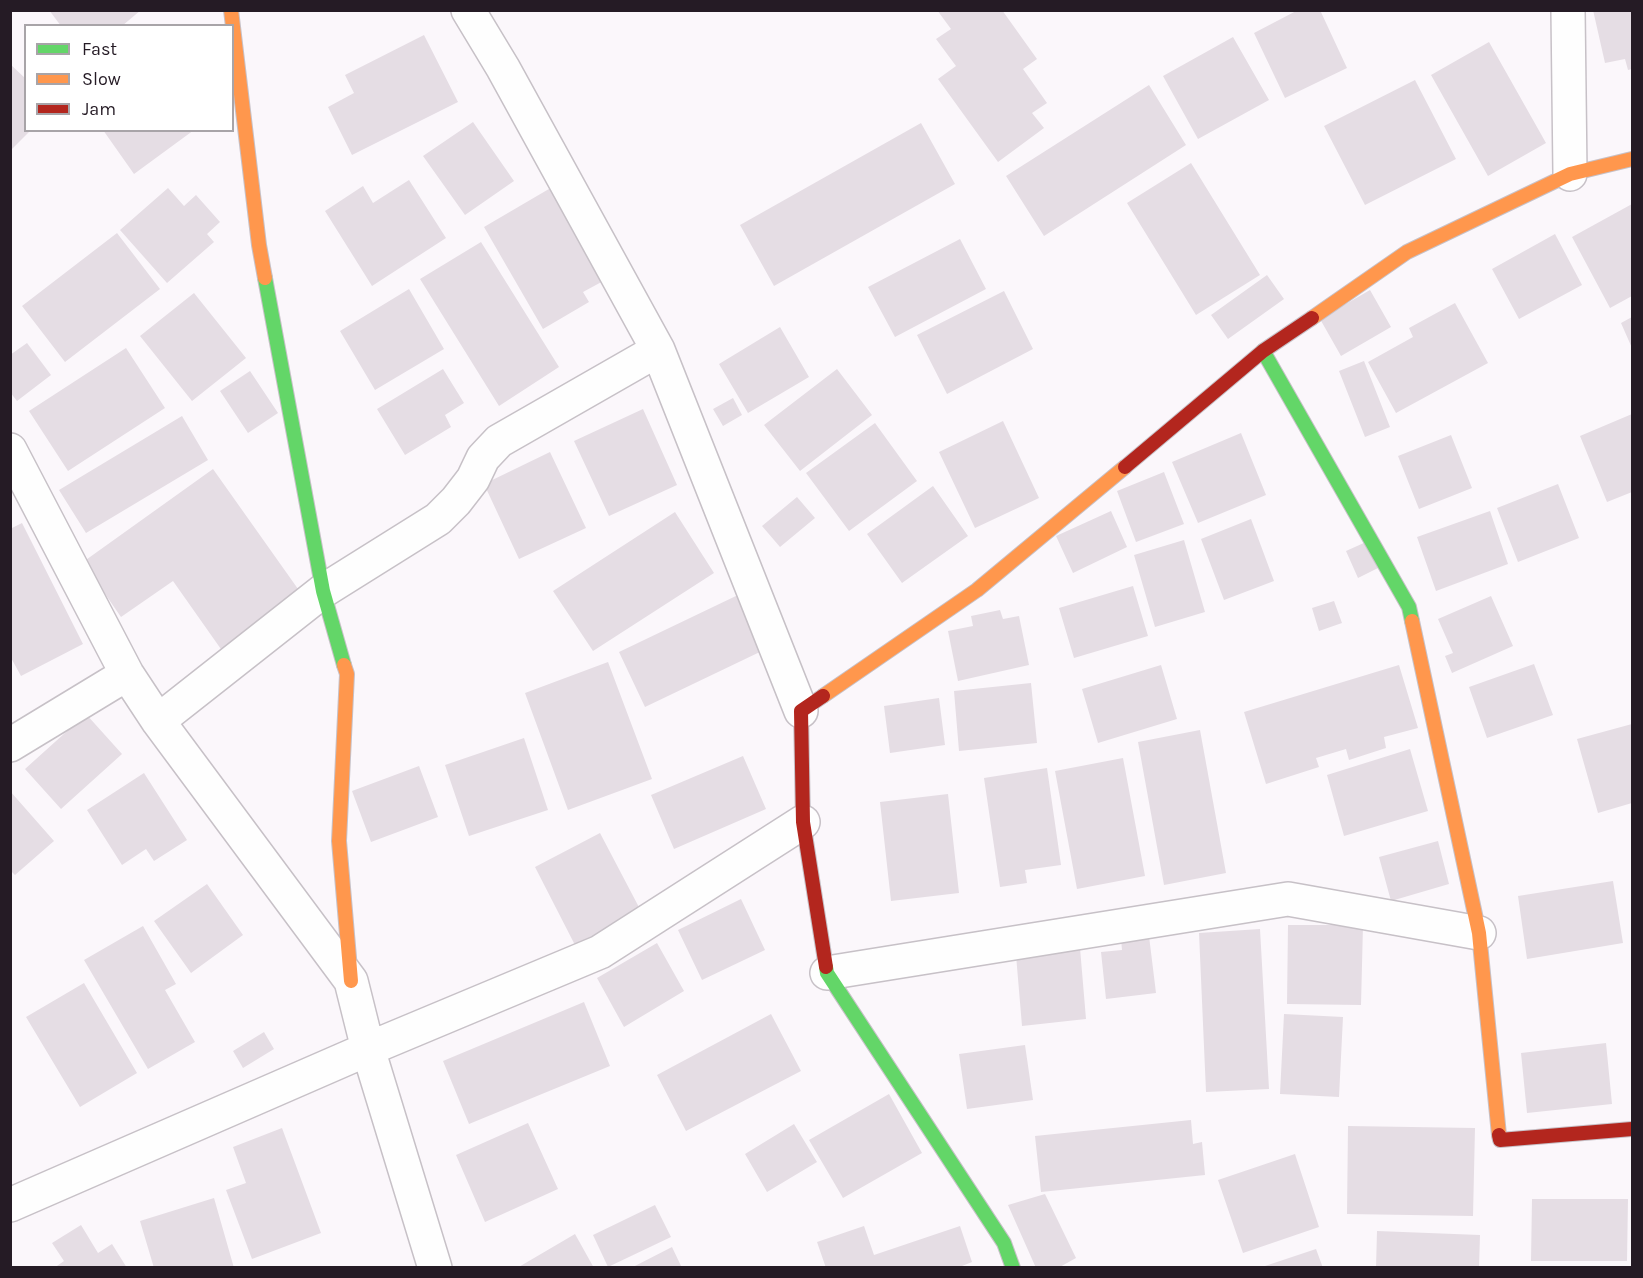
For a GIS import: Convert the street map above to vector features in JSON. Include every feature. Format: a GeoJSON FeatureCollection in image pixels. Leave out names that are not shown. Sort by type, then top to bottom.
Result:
{"type":"FeatureCollection","features":[{"type":"Feature","properties":{"kind":"street"},"geometry":{"type":"LineString","coordinates":[[468,10],[503,68],[658,350],[801,711],[803,822],[828,973],[1004,1243],[1013,1268]]}},
{"type":"Feature","properties":{"kind":"street"},"geometry":{"type":"LineString","coordinates":[[1568,10],[1570,174]]}},
{"type":"Feature","properties":{"kind":"street"},"geometry":{"type":"LineString","coordinates":[[234,35],[259,244],[323,591],[347,674],[339,841],[351,981],[368,1048],[435,1268]]}},
{"type":"Feature","properties":{"kind":"street"},"geometry":{"type":"LineString","coordinates":[[801,711],[977,590],[1263,351],[1407,252],[1570,174],[1632,159]]}},
{"type":"Feature","properties":{"kind":"street"},"geometry":{"type":"LineString","coordinates":[[158,721],[323,591],[438,519],[456,501],[473,479],[483,458],[499,441],[658,350]]}},
{"type":"Feature","properties":{"kind":"street"},"geometry":{"type":"LineString","coordinates":[[1263,351],[1409,607],[1479,933],[1500,1140],[1632,1129]]}},
{"type":"Feature","properties":{"kind":"street"},"geometry":{"type":"LineString","coordinates":[[10,450],[128,674],[158,721],[351,981]]}},
{"type":"Feature","properties":{"kind":"street"},"geometry":{"type":"LineString","coordinates":[[10,745],[128,674]]}},
{"type":"Feature","properties":{"kind":"street"},"geometry":{"type":"LineString","coordinates":[[10,1205],[368,1048],[600,952],[803,822]]}},
{"type":"Feature","properties":{"kind":"street"},"geometry":{"type":"LineString","coordinates":[[828,973],[1288,899],[1479,933]]}},
{"type":"Feature","properties":{"kind":"building"},"geometry":{"type":"Polygon","coordinates":[[[49,10],[141,10],[124,24],[60,24],[49,10]]]}},
{"type":"Feature","properties":{"kind":"building"},"geometry":{"type":"Polygon","coordinates":[[[937,10],[1002,10],[1037,59],[1023,69],[1047,103],[1032,113],[1044,128],[998,162],[938,79],[956,66],[936,39],[951,29],[937,10]]]}},
{"type":"Feature","properties":{"kind":"building"},"geometry":{"type":"Polygon","coordinates":[[[1298,10],[1320,10],[1347,68],[1285,98],[1254,33],[1298,10]]]}},
{"type":"Feature","properties":{"kind":"building"},"geometry":{"type":"Polygon","coordinates":[[[1593,10],[1632,10],[1632,69],[1628,70],[1625,59],[1605,63],[1593,10]]]}},
{"type":"Feature","properties":{"kind":"building"},"geometry":{"type":"Polygon","coordinates":[[[424,35],[458,102],[352,155],[328,107],[354,93],[345,75],[424,35]]]}},
{"type":"Feature","properties":{"kind":"building"},"geometry":{"type":"Polygon","coordinates":[[[1233,37],[1269,100],[1198,139],[1163,76],[1233,37]]]}},
{"type":"Feature","properties":{"kind":"building"},"geometry":{"type":"Polygon","coordinates":[[[1489,42],[1546,143],[1488,176],[1431,75],[1489,42]]]}},
{"type":"Feature","properties":{"kind":"building"},"geometry":{"type":"Polygon","coordinates":[[[10,64],[24,77],[24,132],[29,132],[10,151],[10,64]]]}},
{"type":"Feature","properties":{"kind":"building"},"geometry":{"type":"Polygon","coordinates":[[[1415,80],[1456,159],[1365,205],[1324,126],[1415,80]]]}},
{"type":"Feature","properties":{"kind":"building"},"geometry":{"type":"Polygon","coordinates":[[[1149,85],[1186,145],[1044,236],[1006,176],[1149,85]]]}},
{"type":"Feature","properties":{"kind":"building"},"geometry":{"type":"Polygon","coordinates":[[[473,122],[514,181],[465,215],[423,156],[473,122]]]}},
{"type":"Feature","properties":{"kind":"building"},"geometry":{"type":"Polygon","coordinates":[[[921,123],[955,184],[774,286],[740,225],[921,123]]]}},
{"type":"Feature","properties":{"kind":"building"},"geometry":{"type":"Polygon","coordinates":[[[104,132],[191,132],[134,174],[104,132]]]}},
{"type":"Feature","properties":{"kind":"building"},"geometry":{"type":"Polygon","coordinates":[[[1191,163],[1260,275],[1196,315],[1127,203],[1191,163]]]}},
{"type":"Feature","properties":{"kind":"building"},"geometry":{"type":"Polygon","coordinates":[[[409,180],[446,238],[372,286],[325,211],[363,186],[373,203],[409,180]]]}},
{"type":"Feature","properties":{"kind":"building"},"geometry":{"type":"Polygon","coordinates":[[[554,186],[607,279],[583,292],[589,302],[543,329],[484,227],[554,186]]]}},
{"type":"Feature","properties":{"kind":"building"},"geometry":{"type":"Polygon","coordinates":[[[168,188],[184,206],[196,195],[220,222],[207,234],[214,242],[167,283],[120,230],[168,188]]]}},
{"type":"Feature","properties":{"kind":"building"},"geometry":{"type":"Polygon","coordinates":[[[1632,204],[1632,296],[1610,308],[1572,237],[1632,204]]]}},
{"type":"Feature","properties":{"kind":"building"},"geometry":{"type":"Polygon","coordinates":[[[117,233],[160,289],[65,362],[22,306],[117,233]]]}},
{"type":"Feature","properties":{"kind":"building"},"geometry":{"type":"Polygon","coordinates":[[[1555,234],[1582,285],[1519,319],[1492,269],[1555,234]]]}},
{"type":"Feature","properties":{"kind":"building"},"geometry":{"type":"Polygon","coordinates":[[[960,239],[986,289],[895,337],[868,287],[960,239]]]}},
{"type":"Feature","properties":{"kind":"building"},"geometry":{"type":"Polygon","coordinates":[[[481,242],[559,367],[499,406],[420,279],[481,242]]]}},
{"type":"Feature","properties":{"kind":"building"},"geometry":{"type":"Polygon","coordinates":[[[1267,275],[1284,299],[1228,339],[1211,315],[1267,275]]]}},
{"type":"Feature","properties":{"kind":"building"},"geometry":{"type":"Polygon","coordinates":[[[409,289],[444,349],[375,390],[340,331],[409,289]]]}},
{"type":"Feature","properties":{"kind":"building"},"geometry":{"type":"Polygon","coordinates":[[[1370,290],[1391,327],[1341,356],[1320,319],[1370,290]]]}},
{"type":"Feature","properties":{"kind":"building"},"geometry":{"type":"Polygon","coordinates":[[[1004,291],[1033,349],[947,394],[917,335],[1004,291]]]}},
{"type":"Feature","properties":{"kind":"building"},"geometry":{"type":"Polygon","coordinates":[[[194,293],[246,358],[192,401],[140,336],[194,293]]]}},
{"type":"Feature","properties":{"kind":"building"},"geometry":{"type":"Polygon","coordinates":[[[1455,303],[1488,363],[1396,413],[1368,362],[1413,337],[1409,328],[1455,303]]]}},
{"type":"Feature","properties":{"kind":"building"},"geometry":{"type":"Polygon","coordinates":[[[1632,317],[1632,348],[1621,323],[1632,317]]]}},
{"type":"Feature","properties":{"kind":"building"},"geometry":{"type":"Polygon","coordinates":[[[780,327],[809,377],[748,413],[719,364],[780,327]]]}},
{"type":"Feature","properties":{"kind":"building"},"geometry":{"type":"Polygon","coordinates":[[[27,343],[51,375],[17,401],[10,392],[10,355],[27,343]]]}},
{"type":"Feature","properties":{"kind":"building"},"geometry":{"type":"Polygon","coordinates":[[[126,348],[165,408],[68,471],[29,411],[126,348]]]}},
{"type":"Feature","properties":{"kind":"building"},"geometry":{"type":"Polygon","coordinates":[[[1364,361],[1390,427],[1365,437],[1339,371],[1364,361]]]}},
{"type":"Feature","properties":{"kind":"building"},"geometry":{"type":"Polygon","coordinates":[[[443,369],[464,403],[445,415],[451,427],[405,455],[377,409],[443,369]]]}},
{"type":"Feature","properties":{"kind":"building"},"geometry":{"type":"Polygon","coordinates":[[[837,369],[872,415],[800,471],[764,425],[837,369]]]}},
{"type":"Feature","properties":{"kind":"building"},"geometry":{"type":"Polygon","coordinates":[[[250,371],[278,413],[248,433],[220,391],[250,371]]]}},
{"type":"Feature","properties":{"kind":"building"},"geometry":{"type":"Polygon","coordinates":[[[733,398],[742,415],[723,426],[713,409],[733,398]]]}},
{"type":"Feature","properties":{"kind":"building"},"geometry":{"type":"Polygon","coordinates":[[[643,409],[677,485],[609,516],[574,441],[643,409]]]}},
{"type":"Feature","properties":{"kind":"building"},"geometry":{"type":"Polygon","coordinates":[[[1632,414],[1632,492],[1607,502],[1580,436],[1632,414]]]}},
{"type":"Feature","properties":{"kind":"building"},"geometry":{"type":"Polygon","coordinates":[[[182,416],[208,460],[86,533],[59,490],[182,416]]]}},
{"type":"Feature","properties":{"kind":"building"},"geometry":{"type":"Polygon","coordinates":[[[1003,421],[1039,498],[975,528],[939,452],[1003,421]]]}},
{"type":"Feature","properties":{"kind":"building"},"geometry":{"type":"Polygon","coordinates":[[[875,423],[917,481],[849,531],[806,473],[875,423]]]}},
{"type":"Feature","properties":{"kind":"building"},"geometry":{"type":"Polygon","coordinates":[[[1241,433],[1266,495],[1198,523],[1172,462],[1241,433]]]}},
{"type":"Feature","properties":{"kind":"building"},"geometry":{"type":"Polygon","coordinates":[[[1451,435],[1472,488],[1419,509],[1398,456],[1451,435]]]}},
{"type":"Feature","properties":{"kind":"building"},"geometry":{"type":"Polygon","coordinates":[[[550,452],[586,528],[519,559],[484,484],[550,452]]]}},
{"type":"Feature","properties":{"kind":"building"},"geometry":{"type":"Polygon","coordinates":[[[213,469],[303,596],[223,652],[173,581],[121,617],[83,562],[213,469]]]}},
{"type":"Feature","properties":{"kind":"building"},"geometry":{"type":"Polygon","coordinates":[[[1164,472],[1184,524],[1136,542],[1117,491],[1164,472]]]}},
{"type":"Feature","properties":{"kind":"building"},"geometry":{"type":"Polygon","coordinates":[[[1558,484],[1579,538],[1518,562],[1497,508],[1558,484]]]}},
{"type":"Feature","properties":{"kind":"building"},"geometry":{"type":"Polygon","coordinates":[[[933,486],[968,536],[902,583],[867,534],[933,486]]]}},
{"type":"Feature","properties":{"kind":"building"},"geometry":{"type":"Polygon","coordinates":[[[797,497],[815,518],[780,547],[762,526],[797,497]]]}},
{"type":"Feature","properties":{"kind":"building"},"geometry":{"type":"Polygon","coordinates":[[[1111,511],[1127,547],[1073,573],[1056,536],[1111,511]]]}},
{"type":"Feature","properties":{"kind":"building"},"geometry":{"type":"Polygon","coordinates":[[[1490,511],[1508,564],[1436,591],[1417,537],[1490,511]]]}},
{"type":"Feature","properties":{"kind":"building"},"geometry":{"type":"Polygon","coordinates":[[[675,512],[714,573],[593,651],[553,591],[675,512]]]}},
{"type":"Feature","properties":{"kind":"building"},"geometry":{"type":"Polygon","coordinates":[[[1251,519],[1274,581],[1224,600],[1201,539],[1251,519]]]}},
{"type":"Feature","properties":{"kind":"building"},"geometry":{"type":"Polygon","coordinates":[[[22,523],[83,644],[21,676],[10,656],[10,529],[22,523]]]}},
{"type":"Feature","properties":{"kind":"building"},"geometry":{"type":"Polygon","coordinates":[[[1184,540],[1205,612],[1155,627],[1134,555],[1184,540]]]}},
{"type":"Feature","properties":{"kind":"building"},"geometry":{"type":"Polygon","coordinates":[[[1366,542],[1378,568],[1358,578],[1346,551],[1366,542]]]}},
{"type":"Feature","properties":{"kind":"building"},"geometry":{"type":"Polygon","coordinates":[[[1133,586],[1148,636],[1074,658],[1059,608],[1133,586]]]}},
{"type":"Feature","properties":{"kind":"building"},"geometry":{"type":"Polygon","coordinates":[[[738,595],[764,650],[645,707],[619,652],[738,595]]]}},
{"type":"Feature","properties":{"kind":"building"},"geometry":{"type":"Polygon","coordinates":[[[1491,596],[1513,646],[1452,673],[1445,656],[1453,653],[1438,619],[1491,596]]]}},
{"type":"Feature","properties":{"kind":"building"},"geometry":{"type":"Polygon","coordinates":[[[1334,601],[1342,623],[1319,631],[1312,608],[1334,601]]]}},
{"type":"Feature","properties":{"kind":"building"},"geometry":{"type":"Polygon","coordinates":[[[1000,610],[1003,619],[1019,616],[1029,665],[958,681],[948,631],[973,626],[971,616],[1000,610]]]}},
{"type":"Feature","properties":{"kind":"building"},"geometry":{"type":"Polygon","coordinates":[[[608,662],[652,779],[568,810],[525,693],[608,662]]]}},
{"type":"Feature","properties":{"kind":"building"},"geometry":{"type":"Polygon","coordinates":[[[1534,664],[1553,715],[1487,738],[1469,687],[1534,664]]]}},
{"type":"Feature","properties":{"kind":"building"},"geometry":{"type":"Polygon","coordinates":[[[1161,665],[1177,719],[1098,743],[1082,689],[1161,665]]]}},
{"type":"Feature","properties":{"kind":"building"},"geometry":{"type":"Polygon","coordinates":[[[1399,665],[1418,728],[1384,737],[1386,748],[1349,760],[1346,749],[1316,758],[1319,767],[1266,784],[1244,712],[1399,665]]]}},
{"type":"Feature","properties":{"kind":"building"},"geometry":{"type":"Polygon","coordinates":[[[1031,683],[1037,743],[959,751],[954,691],[1031,683]]]}},
{"type":"Feature","properties":{"kind":"building"},"geometry":{"type":"Polygon","coordinates":[[[939,698],[945,745],[890,753],[884,706],[939,698]]]}},
{"type":"Feature","properties":{"kind":"building"},"geometry":{"type":"Polygon","coordinates":[[[86,714],[122,754],[61,809],[25,769],[86,714]]]}},
{"type":"Feature","properties":{"kind":"building"},"geometry":{"type":"Polygon","coordinates":[[[1632,724],[1632,803],[1598,813],[1577,739],[1632,724]]]}},
{"type":"Feature","properties":{"kind":"building"},"geometry":{"type":"Polygon","coordinates":[[[1200,730],[1226,873],[1164,885],[1138,742],[1200,730]]]}},
{"type":"Feature","properties":{"kind":"building"},"geometry":{"type":"Polygon","coordinates":[[[524,738],[548,810],[469,836],[445,765],[524,738]]]}},
{"type":"Feature","properties":{"kind":"building"},"geometry":{"type":"Polygon","coordinates":[[[1410,749],[1428,811],[1344,836],[1327,775],[1410,749]]]}},
{"type":"Feature","properties":{"kind":"building"},"geometry":{"type":"Polygon","coordinates":[[[743,756],[766,809],[674,849],[651,795],[743,756]]]}},
{"type":"Feature","properties":{"kind":"building"},"geometry":{"type":"Polygon","coordinates":[[[1123,758],[1145,876],[1077,889],[1055,771],[1123,758]]]}},
{"type":"Feature","properties":{"kind":"building"},"geometry":{"type":"Polygon","coordinates":[[[419,766],[438,817],[371,842],[352,791],[419,766]]]}},
{"type":"Feature","properties":{"kind":"building"},"geometry":{"type":"Polygon","coordinates":[[[1047,768],[1061,865],[1025,870],[1027,883],[1000,887],[984,778],[1047,768]]]}},
{"type":"Feature","properties":{"kind":"building"},"geometry":{"type":"Polygon","coordinates":[[[144,773],[187,840],[154,861],[146,849],[122,865],[87,810],[144,773]]]}},
{"type":"Feature","properties":{"kind":"building"},"geometry":{"type":"Polygon","coordinates":[[[10,791],[54,841],[15,875],[10,870],[10,791]]]}},
{"type":"Feature","properties":{"kind":"building"},"geometry":{"type":"Polygon","coordinates":[[[948,794],[959,893],[891,901],[880,802],[948,794]]]}},
{"type":"Feature","properties":{"kind":"building"},"geometry":{"type":"Polygon","coordinates":[[[600,833],[642,913],[576,947],[535,867],[600,833]]]}},
{"type":"Feature","properties":{"kind":"building"},"geometry":{"type":"Polygon","coordinates":[[[1438,841],[1449,884],[1391,901],[1379,857],[1438,841]]]}},
{"type":"Feature","properties":{"kind":"building"},"geometry":{"type":"Polygon","coordinates":[[[1613,881],[1623,943],[1527,959],[1518,896],[1613,881]]]}},
{"type":"Feature","properties":{"kind":"building"},"geometry":{"type":"Polygon","coordinates":[[[207,884],[243,935],[191,973],[154,921],[207,884]]]}},
{"type":"Feature","properties":{"kind":"building"},"geometry":{"type":"Polygon","coordinates":[[[741,899],[765,950],[702,980],[678,930],[741,899]]]}},
{"type":"Feature","properties":{"kind":"building"},"geometry":{"type":"Polygon","coordinates":[[[1288,925],[1363,925],[1361,1005],[1287,1004],[1288,925]]]}},
{"type":"Feature","properties":{"kind":"building"},"geometry":{"type":"Polygon","coordinates":[[[143,926],[176,984],[165,990],[195,1042],[148,1069],[84,960],[143,926]]]}},
{"type":"Feature","properties":{"kind":"building"},"geometry":{"type":"Polygon","coordinates":[[[1260,929],[1269,1089],[1206,1092],[1199,933],[1260,929]]]}},
{"type":"Feature","properties":{"kind":"building"},"geometry":{"type":"Polygon","coordinates":[[[1149,936],[1156,993],[1106,999],[1101,952],[1122,950],[1121,939],[1149,936]]]}},
{"type":"Feature","properties":{"kind":"building"},"geometry":{"type":"Polygon","coordinates":[[[657,943],[684,991],[624,1027],[597,978],[657,943]]]}},
{"type":"Feature","properties":{"kind":"building"},"geometry":{"type":"Polygon","coordinates":[[[1080,948],[1086,1019],[1022,1026],[1016,955],[1080,948]]]}},
{"type":"Feature","properties":{"kind":"building"},"geometry":{"type":"Polygon","coordinates":[[[84,983],[137,1073],[80,1107],[26,1017],[84,983]]]}},
{"type":"Feature","properties":{"kind":"building"},"geometry":{"type":"Polygon","coordinates":[[[584,1002],[610,1066],[469,1124],[443,1061],[584,1002]]]}},
{"type":"Feature","properties":{"kind":"building"},"geometry":{"type":"Polygon","coordinates":[[[771,1014],[801,1071],[686,1131],[657,1075],[771,1014]]]}},
{"type":"Feature","properties":{"kind":"building"},"geometry":{"type":"Polygon","coordinates":[[[1284,1014],[1343,1017],[1339,1097],[1280,1094],[1284,1014]]]}},
{"type":"Feature","properties":{"kind":"building"},"geometry":{"type":"Polygon","coordinates":[[[264,1032],[274,1049],[243,1068],[233,1051],[264,1032]]]}},
{"type":"Feature","properties":{"kind":"building"},"geometry":{"type":"Polygon","coordinates":[[[1606,1043],[1612,1104],[1527,1113],[1521,1053],[1606,1043]]]}},
{"type":"Feature","properties":{"kind":"building"},"geometry":{"type":"Polygon","coordinates":[[[1025,1045],[1033,1100],[967,1109],[959,1054],[1025,1045]]]}},
{"type":"Feature","properties":{"kind":"building"},"geometry":{"type":"Polygon","coordinates":[[[889,1094],[922,1153],[843,1198],[809,1140],[889,1094]]]}},
{"type":"Feature","properties":{"kind":"building"},"geometry":{"type":"Polygon","coordinates":[[[1191,1120],[1193,1144],[1202,1142],[1205,1175],[1041,1192],[1035,1136],[1191,1120]]]}},
{"type":"Feature","properties":{"kind":"building"},"geometry":{"type":"Polygon","coordinates":[[[528,1123],[558,1189],[485,1222],[456,1155],[528,1123]]]}},
{"type":"Feature","properties":{"kind":"building"},"geometry":{"type":"Polygon","coordinates":[[[794,1124],[817,1162],[767,1192],[745,1154],[794,1124]]]}},
{"type":"Feature","properties":{"kind":"building"},"geometry":{"type":"Polygon","coordinates":[[[1348,1126],[1475,1128],[1473,1216],[1347,1214],[1348,1126]]]}},
{"type":"Feature","properties":{"kind":"building"},"geometry":{"type":"Polygon","coordinates":[[[282,1128],[321,1233],[252,1259],[226,1190],[246,1183],[233,1147],[282,1128]]]}},
{"type":"Feature","properties":{"kind":"building"},"geometry":{"type":"Polygon","coordinates":[[[1295,1154],[1319,1227],[1243,1253],[1218,1180],[1295,1154]]]}},
{"type":"Feature","properties":{"kind":"building"},"geometry":{"type":"Polygon","coordinates":[[[1045,1194],[1076,1258],[1058,1268],[1036,1268],[1008,1205],[1045,1194]]]}},
{"type":"Feature","properties":{"kind":"building"},"geometry":{"type":"Polygon","coordinates":[[[214,1198],[234,1268],[154,1268],[140,1221],[214,1198]]]}},
{"type":"Feature","properties":{"kind":"building"},"geometry":{"type":"Polygon","coordinates":[[[1532,1199],[1628,1199],[1627,1261],[1531,1261],[1532,1199]]]}},
{"type":"Feature","properties":{"kind":"building"},"geometry":{"type":"Polygon","coordinates":[[[655,1205],[671,1237],[608,1267],[593,1235],[655,1205]]]}},
{"type":"Feature","properties":{"kind":"building"},"geometry":{"type":"Polygon","coordinates":[[[81,1225],[98,1253],[112,1244],[127,1268],[54,1268],[64,1261],[52,1243],[81,1225]]]}},
{"type":"Feature","properties":{"kind":"building"},"geometry":{"type":"Polygon","coordinates":[[[864,1226],[874,1255],[960,1226],[972,1262],[957,1268],[826,1268],[817,1242],[864,1226]]]}},
{"type":"Feature","properties":{"kind":"building"},"geometry":{"type":"Polygon","coordinates":[[[1377,1231],[1480,1235],[1479,1268],[1376,1268],[1377,1231]]]}},
{"type":"Feature","properties":{"kind":"building"},"geometry":{"type":"Polygon","coordinates":[[[575,1234],[594,1268],[517,1268],[575,1234]]]}},
{"type":"Feature","properties":{"kind":"building"},"geometry":{"type":"Polygon","coordinates":[[[672,1247],[682,1268],[631,1268],[672,1247]]]}},
{"type":"Feature","properties":{"kind":"building"},"geometry":{"type":"Polygon","coordinates":[[[1316,1249],[1323,1268],[1262,1268],[1262,1267],[1316,1249]]]}},
{"type":"Feature","properties":{"kind":"traffic: fast"},"geometry":{"type":"LineString","coordinates":[[265,278],[323,591],[344,665]]}},
{"type":"Feature","properties":{"kind":"traffic: fast"},"geometry":{"type":"LineString","coordinates":[[1263,351],[1409,607],[1412,621]]}},
{"type":"Feature","properties":{"kind":"traffic: fast"},"geometry":{"type":"LineString","coordinates":[[826,967],[827,973],[1004,1243],[1013,1268]]}},
{"type":"Feature","properties":{"kind":"traffic: slow"},"geometry":{"type":"LineString","coordinates":[[231,10],[233,24]]}},
{"type":"Feature","properties":{"kind":"traffic: slow"},"geometry":{"type":"LineString","coordinates":[[234,35],[265,278]]}},
{"type":"Feature","properties":{"kind":"traffic: slow"},"geometry":{"type":"LineString","coordinates":[[1312,318],[1407,252],[1570,174],[1632,159]]}},
{"type":"Feature","properties":{"kind":"traffic: slow"},"geometry":{"type":"LineString","coordinates":[[823,696],[977,590],[1125,467]]}},
{"type":"Feature","properties":{"kind":"traffic: slow"},"geometry":{"type":"LineString","coordinates":[[1412,621],[1479,933],[1499,1135]]}},
{"type":"Feature","properties":{"kind":"traffic: slow"},"geometry":{"type":"LineString","coordinates":[[344,665],[347,674],[339,841],[351,981]]}},
{"type":"Feature","properties":{"kind":"traffic: jam"},"geometry":{"type":"LineString","coordinates":[[1125,467],[1263,351],[1312,318]]}},
{"type":"Feature","properties":{"kind":"traffic: jam"},"geometry":{"type":"LineString","coordinates":[[823,696],[801,711],[803,822],[826,967]]}},
{"type":"Feature","properties":{"kind":"traffic: jam"},"geometry":{"type":"LineString","coordinates":[[1499,1135],[1500,1140],[1632,1129]]}}]}
